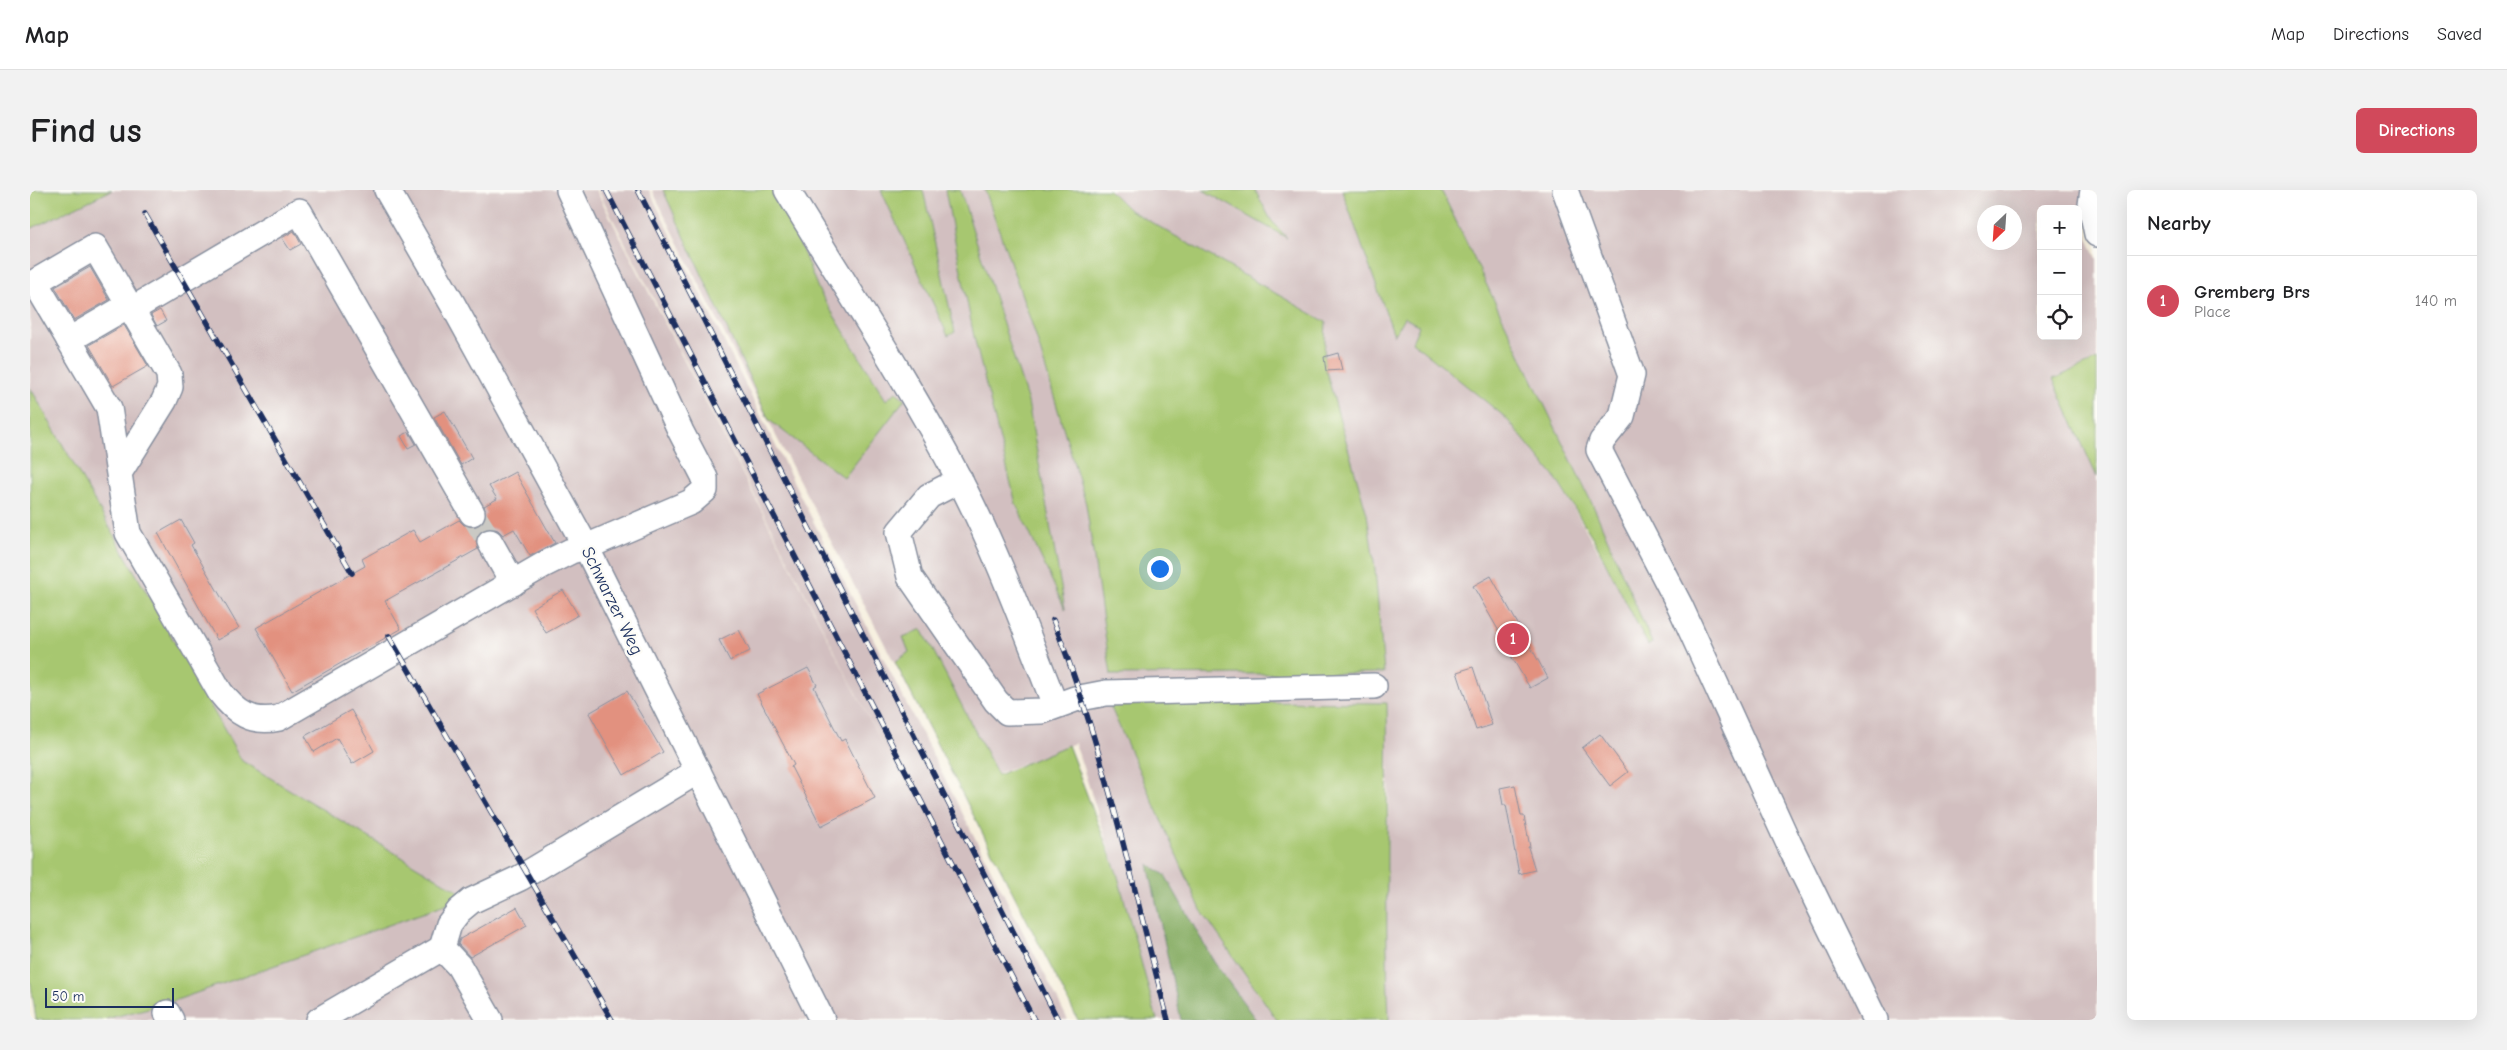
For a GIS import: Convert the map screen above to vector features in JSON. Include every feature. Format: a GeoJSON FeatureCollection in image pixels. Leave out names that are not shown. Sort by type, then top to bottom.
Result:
{"type":"FeatureCollection","features":[{"type":"Feature","properties":{"kind":"lane","name":"Schwarzer Weg"},"geometry":{"type":"LineString","coordinates":[[387,190],[452,303],[586,547],[822,1020]]}},
{"type":"Feature","properties":{"kind":"lane"},"geometry":{"type":"LineString","coordinates":[[119,472],[164,401],[170,387],[168,374],[95,247],[35,282],[109,408],[128,533],[220,692],[229,704],[251,719],[266,721],[279,718],[571,551],[586,547],[691,502],[704,490],[705,478],[681,432],[570,190]]}},
{"type":"Feature","properties":{"kind":"lane"},"geometry":{"type":"LineString","coordinates":[[787,190],[910,391],[960,480],[994,552],[1055,705]]}},
{"type":"Feature","properties":{"kind":"lane"},"geometry":{"type":"LineString","coordinates":[[1565,190],[1632,375],[1622,416],[1602,441],[1599,450],[1680,606],[1789,844],[1875,1020]]}},
{"type":"Feature","properties":{"kind":"lane"},"geometry":{"type":"LineString","coordinates":[[2093,190],[2091,204],[2097,234]]}},
{"type":"Feature","properties":{"kind":"lane"},"geometry":{"type":"LineString","coordinates":[[69,340],[130,308],[299,211],[472,513]]}},
{"type":"Feature","properties":{"kind":"lane"},"geometry":{"type":"LineString","coordinates":[[960,480],[929,496],[900,532],[910,577],[996,701],[1007,712],[1042,711],[1055,705],[1090,695],[1106,693],[1374,686]]}},
{"type":"Feature","properties":{"kind":"lane"},"geometry":{"type":"LineString","coordinates":[[490,542],[513,583]]}},
{"type":"Feature","properties":{"kind":"lane"},"geometry":{"type":"LineString","coordinates":[[319,1020],[442,948],[449,924],[459,911],[471,901],[520,878],[698,771]]}},
{"type":"Feature","properties":{"kind":"lane"},"geometry":{"type":"LineString","coordinates":[[442,948],[458,966],[490,1020]]}},
{"type":"Feature","properties":{"kind":"shaded area"},"geometry":{"type":"Polygon","coordinates":[[[30,190],[596,190],[924,825],[598,190],[649,190],[804,503],[1068,1020],[36,1020],[30,978],[30,190]]]}},
{"type":"Feature","properties":{"kind":"shaded area"},"geometry":{"type":"Polygon","coordinates":[[[652,190],[663,190],[676,215],[769,420],[886,400],[819,291],[778,190],[881,190],[949,336],[955,332],[923,190],[945,190],[974,337],[1016,504],[1064,607],[1028,402],[960,190],[985,190],[1035,333],[1086,504],[1112,675],[1384,673],[1367,514],[1326,371],[1324,357],[1326,322],[1128,209],[1109,190],[1203,190],[1285,237],[1271,220],[1255,190],[1342,190],[1394,334],[1404,316],[1419,327],[1412,342],[1505,417],[1555,477],[1652,643],[1596,512],[1441,190],[2087,190],[2084,229],[2097,259],[2097,360],[2053,379],[2097,477],[2097,1020],[1389,1020],[1385,943],[1389,789],[1387,704],[1108,702],[1201,910],[1277,1020],[1246,1020],[1149,865],[1181,1020],[1157,1020],[1117,873],[1075,743],[960,788],[777,438],[652,190]]]}},
{"type":"Feature","properties":{"kind":"green space"},"geometry":{"type":"Polygon","coordinates":[[[30,190],[112,190],[30,229],[30,190]]]}},
{"type":"Feature","properties":{"kind":"green space"},"geometry":{"type":"Polygon","coordinates":[[[663,190],[778,190],[819,291],[886,400],[896,392],[905,399],[844,478],[769,420],[663,190]]]}},
{"type":"Feature","properties":{"kind":"green space"},"geometry":{"type":"Polygon","coordinates":[[[881,190],[923,190],[955,332],[948,336],[881,190]]]}},
{"type":"Feature","properties":{"kind":"green space"},"geometry":{"type":"Polygon","coordinates":[[[945,190],[960,190],[1028,402],[1065,609],[1016,504],[974,337],[945,190]]]}},
{"type":"Feature","properties":{"kind":"green space"},"geometry":{"type":"Polygon","coordinates":[[[985,190],[1109,190],[1128,209],[1326,322],[1324,357],[1326,371],[1367,514],[1375,569],[1384,673],[1111,675],[1086,504],[1035,333],[985,190]]]}},
{"type":"Feature","properties":{"kind":"green space"},"geometry":{"type":"Polygon","coordinates":[[[1203,190],[1255,190],[1271,220],[1287,238],[1203,190]]]}},
{"type":"Feature","properties":{"kind":"green space"},"geometry":{"type":"Polygon","coordinates":[[[1342,190],[1441,190],[1596,512],[1652,643],[1648,645],[1594,540],[1555,477],[1505,417],[1412,342],[1419,326],[1404,317],[1394,335],[1342,190]]]}},
{"type":"Feature","properties":{"kind":"green space"},"geometry":{"type":"Polygon","coordinates":[[[2097,360],[2097,477],[2053,379],[2097,360]]]}},
{"type":"Feature","properties":{"kind":"green space"},"geometry":{"type":"Polygon","coordinates":[[[30,387],[242,761],[468,897],[168,1003],[102,1020],[36,1020],[30,978],[30,387]]]}},
{"type":"Feature","properties":{"kind":"green space"},"geometry":{"type":"Polygon","coordinates":[[[922,629],[998,775],[1068,745],[1117,873],[1157,1020],[1078,1020],[895,662],[909,652],[903,637],[922,629]]]}},
{"type":"Feature","properties":{"kind":"green space"},"geometry":{"type":"Polygon","coordinates":[[[1108,701],[1387,703],[1387,941],[1389,1020],[1277,1020],[1201,910],[1108,701]]]}},
{"type":"Feature","properties":{"kind":"green space"},"geometry":{"type":"Polygon","coordinates":[[[1148,864],[1165,875],[1214,962],[1256,1020],[1181,1020],[1148,864]]]}},
{"type":"Feature","properties":{"kind":"building"},"geometry":{"type":"Polygon","coordinates":[[[294,231],[301,244],[290,250],[282,238],[294,231]]]}},
{"type":"Feature","properties":{"kind":"building"},"geometry":{"type":"Polygon","coordinates":[[[90,267],[109,300],[74,320],[55,287],[90,267]]]}},
{"type":"Feature","properties":{"kind":"building"},"geometry":{"type":"Polygon","coordinates":[[[160,310],[166,321],[157,326],[151,315],[160,310]]]}},
{"type":"Feature","properties":{"kind":"building"},"geometry":{"type":"Polygon","coordinates":[[[124,325],[148,366],[113,386],[89,345],[124,325]]]}},
{"type":"Feature","properties":{"kind":"building"},"geometry":{"type":"Polygon","coordinates":[[[1338,353],[1342,370],[1326,371],[1324,357],[1338,353]]]}},
{"type":"Feature","properties":{"kind":"building"},"geometry":{"type":"Polygon","coordinates":[[[445,411],[472,458],[461,465],[434,417],[445,411]]]}},
{"type":"Feature","properties":{"kind":"building"},"geometry":{"type":"Polygon","coordinates":[[[409,432],[416,444],[408,448],[401,436],[409,432]]]}},
{"type":"Feature","properties":{"kind":"building"},"geometry":{"type":"Polygon","coordinates":[[[515,472],[555,543],[530,556],[514,529],[503,535],[498,530],[491,528],[483,530],[476,541],[478,549],[385,601],[401,629],[292,691],[256,628],[365,566],[362,559],[413,530],[420,542],[459,520],[464,525],[471,527],[480,525],[486,514],[484,506],[497,499],[489,486],[515,472]]]}},
{"type":"Feature","properties":{"kind":"building"},"geometry":{"type":"Polygon","coordinates":[[[181,520],[194,543],[191,545],[239,628],[217,640],[158,533],[181,520]]]}},
{"type":"Feature","properties":{"kind":"building"},"geometry":{"type":"Polygon","coordinates":[[[1491,576],[1548,678],[1530,688],[1498,634],[1500,633],[1473,586],[1491,576]]]}},
{"type":"Feature","properties":{"kind":"building"},"geometry":{"type":"Polygon","coordinates":[[[563,590],[578,615],[546,633],[532,608],[563,590]]]}},
{"type":"Feature","properties":{"kind":"building"},"geometry":{"type":"Polygon","coordinates":[[[739,630],[750,651],[730,661],[719,640],[739,630]]]}},
{"type":"Feature","properties":{"kind":"building"},"geometry":{"type":"Polygon","coordinates":[[[1473,667],[1492,725],[1476,730],[1457,672],[1473,667]]]}},
{"type":"Feature","properties":{"kind":"building"},"geometry":{"type":"Polygon","coordinates":[[[808,668],[817,685],[814,687],[841,741],[845,739],[875,798],[821,826],[791,767],[794,765],[757,694],[808,668]]]}},
{"type":"Feature","properties":{"kind":"building"},"geometry":{"type":"Polygon","coordinates":[[[627,691],[663,752],[624,775],[589,713],[627,691]]]}},
{"type":"Feature","properties":{"kind":"building"},"geometry":{"type":"Polygon","coordinates":[[[351,710],[374,751],[352,764],[337,738],[314,752],[305,736],[351,710]]]}},
{"type":"Feature","properties":{"kind":"building"},"geometry":{"type":"Polygon","coordinates":[[[1600,734],[1628,772],[1610,786],[1582,748],[1600,734]]]}},
{"type":"Feature","properties":{"kind":"building"},"geometry":{"type":"Polygon","coordinates":[[[1515,785],[1521,816],[1524,816],[1530,847],[1528,847],[1535,870],[1519,874],[1506,805],[1503,805],[1500,788],[1515,785]]]}},
{"type":"Feature","properties":{"kind":"building"},"geometry":{"type":"Polygon","coordinates":[[[517,907],[527,925],[470,957],[458,944],[460,939],[517,907]]]}},
{"type":"Feature","properties":{"kind":"tunnel"},"geometry":{"type":"LineString","coordinates":[[472,513],[490,542]]}},
{"type":"Feature","properties":{"kind":"railway"},"geometry":{"type":"LineString","coordinates":[[606,190],[1034,1020]]}},
{"type":"Feature","properties":{"kind":"railway"},"geometry":{"type":"LineString","coordinates":[[638,190],[1058,1020]]}},
{"type":"Feature","properties":{"kind":"railway"},"geometry":{"type":"LineString","coordinates":[[145,214],[352,573]]}},
{"type":"Feature","properties":{"kind":"railway"},"geometry":{"type":"LineString","coordinates":[[1053,620],[1088,718],[1103,768],[1168,1020]]}},
{"type":"Feature","properties":{"kind":"railway"},"geometry":{"type":"LineString","coordinates":[[389,636],[612,1020]]}},
{"type":"Feature","properties":{"kind":"place","name":"Gremberg Brs"},"geometry":{"type":"Point","coordinates":[1513,639]}}]}
